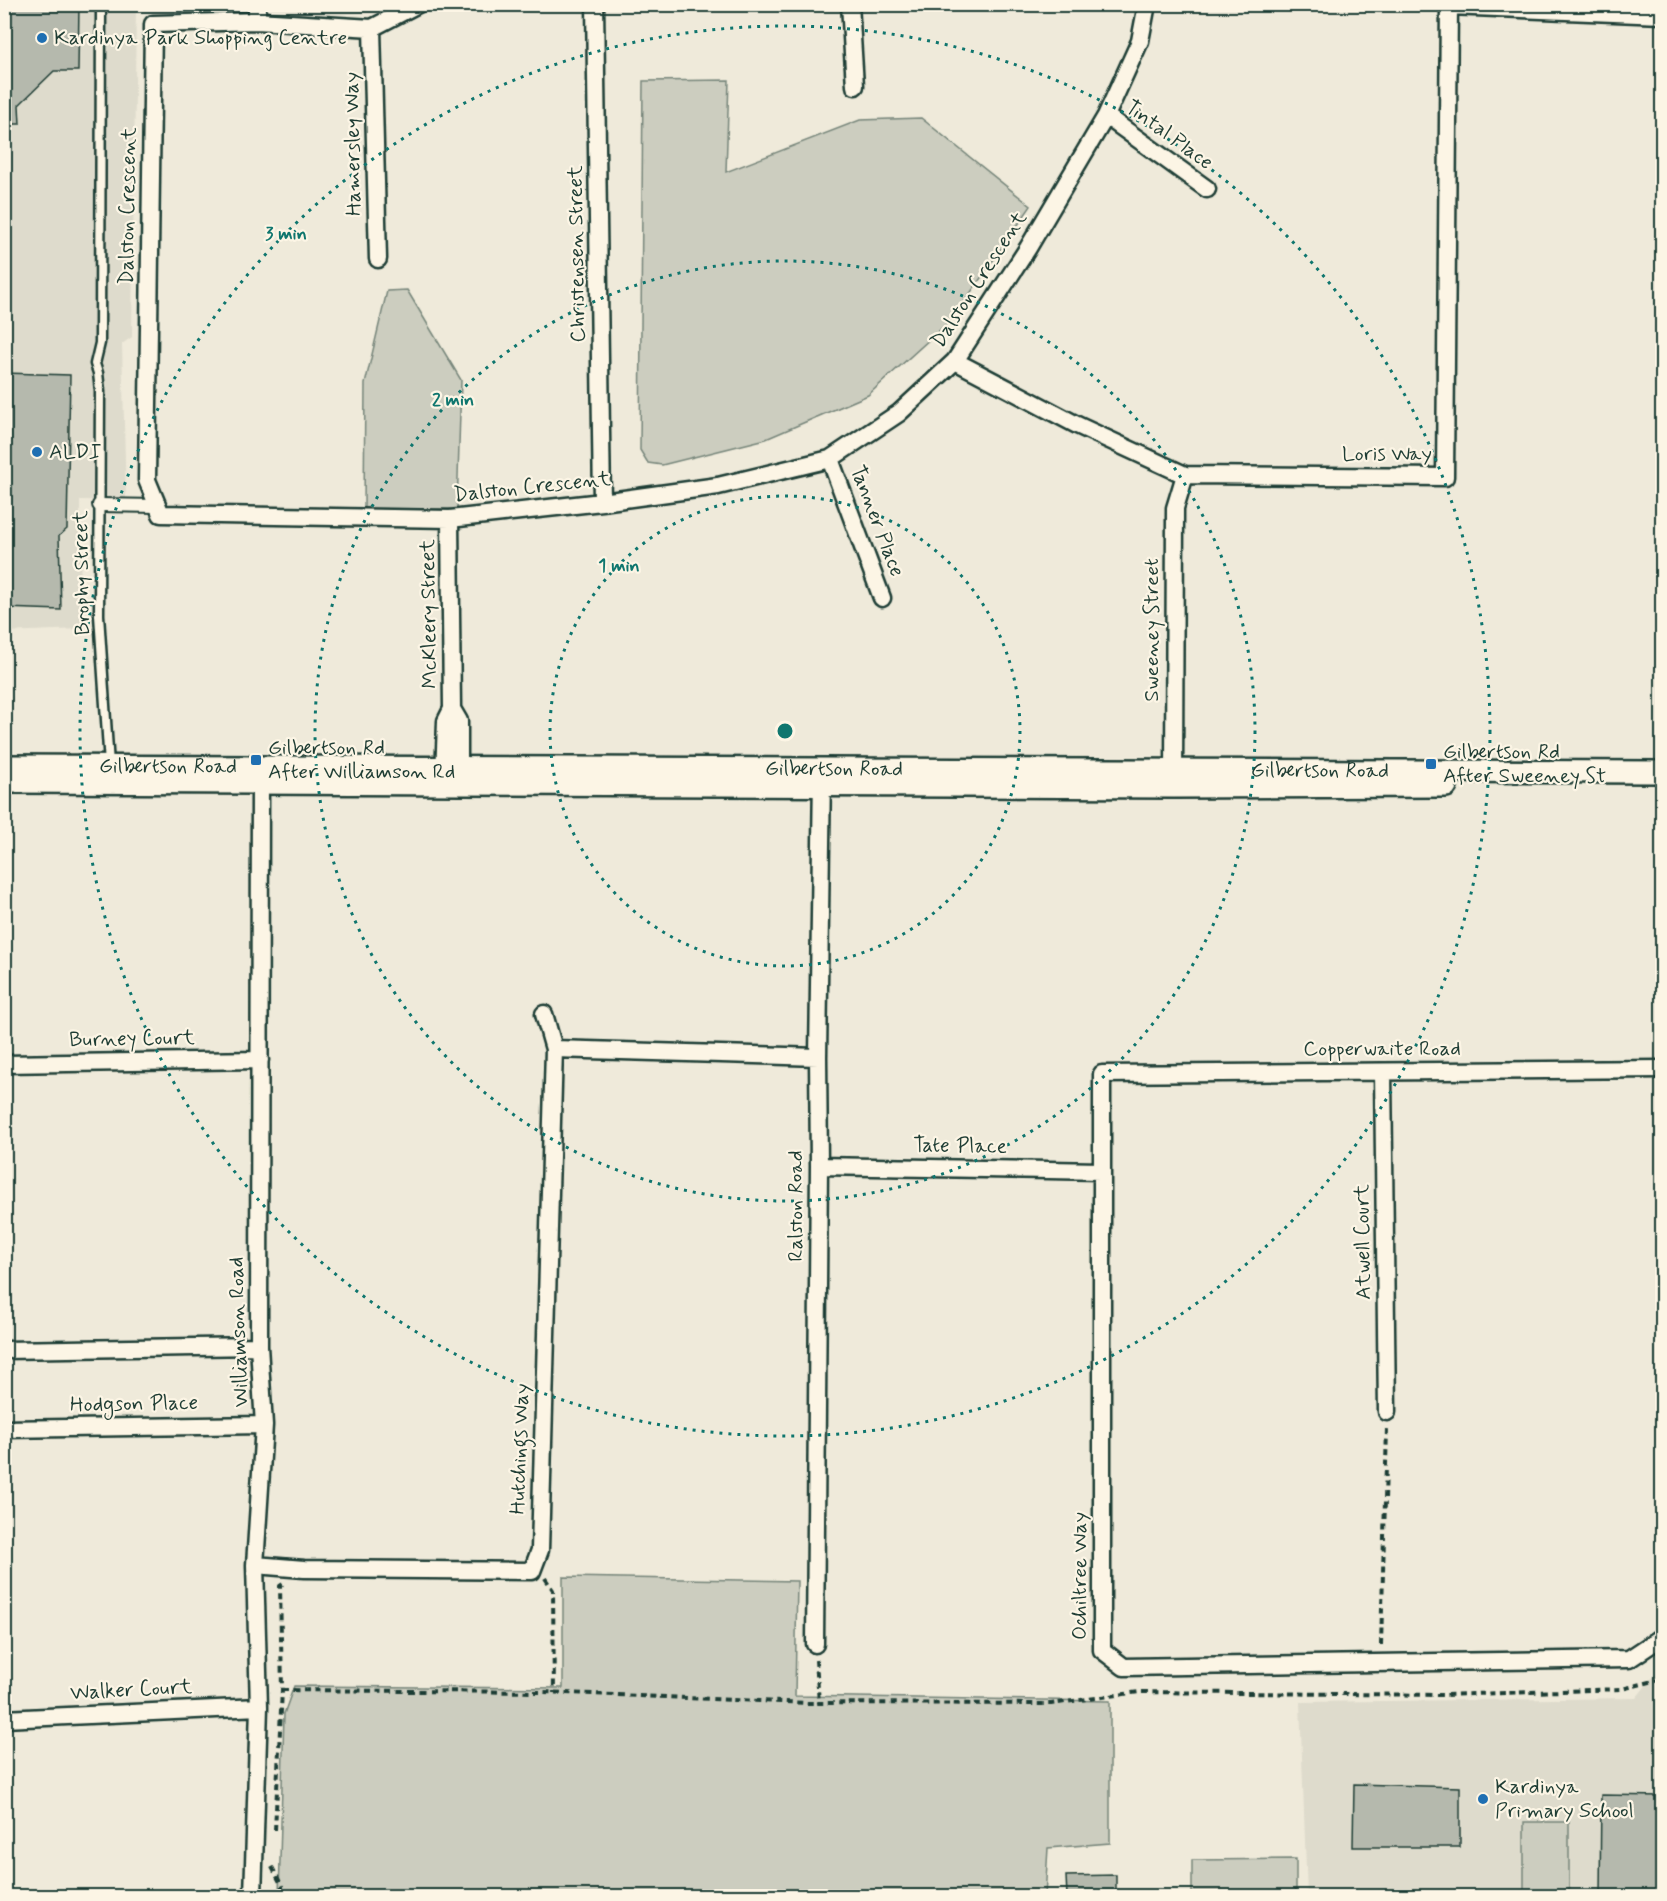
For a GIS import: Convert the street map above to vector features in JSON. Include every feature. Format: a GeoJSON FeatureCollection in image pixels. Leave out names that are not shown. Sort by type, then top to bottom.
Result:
{"type":"FeatureCollection","features":[{"type":"Feature","properties":{"kind":"street"},"geometry":{"type":"LineString","coordinates":[[257,13],[372,28],[418,4]]}},
{"type":"Feature","properties":{"kind":"street","name":"Christensen Street"},"geometry":{"type":"LineString","coordinates":[[595,4],[602,502]]}},
{"type":"Feature","properties":{"kind":"street"},"geometry":{"type":"LineString","coordinates":[[850,4],[855,86]]}},
{"type":"Feature","properties":{"kind":"street","name":"Dalston Crescent"},"geometry":{"type":"LineString","coordinates":[[257,13],[153,24],[147,480],[161,514],[450,519],[718,486],[830,459],[900,413],[955,361],[1028,248],[1106,116],[1140,41],[1147,4]]}},
{"type":"Feature","properties":{"kind":"street"},"geometry":{"type":"LineString","coordinates":[[1449,5],[1662,15]]}},
{"type":"Feature","properties":{"kind":"street","name":"Loris Way"},"geometry":{"type":"LineString","coordinates":[[955,361],[1077,425],[1185,475],[1445,477],[1449,5]]}},
{"type":"Feature","properties":{"kind":"street","name":"Hamersley Way"},"geometry":{"type":"LineString","coordinates":[[372,28],[378,259]]}},
{"type":"Feature","properties":{"kind":"street","name":"Tintal Place"},"geometry":{"type":"LineString","coordinates":[[1106,116],[1207,189]]}},
{"type":"Feature","properties":{"kind":"street","name":"Tanner Place"},"geometry":{"type":"LineString","coordinates":[[830,459],[882,598]]}},
{"type":"Feature","properties":{"kind":"street","name":"Sweeney Street"},"geometry":{"type":"LineString","coordinates":[[1174,779],[1175,508],[1185,475]]}},
{"type":"Feature","properties":{"kind":"street"},"geometry":{"type":"LineString","coordinates":[[99,505],[158,506]]}},
{"type":"Feature","properties":{"kind":"street","name":"McKleery Street"},"geometry":{"type":"LineString","coordinates":[[450,519],[452,709],[446,721],[452,776]]}},
{"type":"Feature","properties":{"kind":"street","name":"Gilbertson Road"},"geometry":{"type":"LineString","coordinates":[[4,766],[109,774],[822,776],[1662,786]]}},
{"type":"Feature","properties":{"kind":"street","name":"Gilbertson Road"},"geometry":{"type":"LineString","coordinates":[[1174,779],[1662,772]]}},
{"type":"Feature","properties":{"kind":"street","name":"Gilbertson Road"},"geometry":{"type":"LineString","coordinates":[[4,782],[109,774]]}},
{"type":"Feature","properties":{"kind":"street","name":"Williamson Road"},"geometry":{"type":"LineString","coordinates":[[253,1896],[259,1707],[255,1565],[264,1425],[259,1346],[260,775]]}},
{"type":"Feature","properties":{"kind":"street","name":"Ralston Road"},"geometry":{"type":"LineString","coordinates":[[815,1644],[822,776]]}},
{"type":"Feature","properties":{"kind":"street","name":"Hutchings Way"},"geometry":{"type":"LineString","coordinates":[[535,1562],[540,1550],[554,1049],[544,1014]]}},
{"type":"Feature","properties":{"kind":"street"},"geometry":{"type":"LineString","coordinates":[[554,1049],[818,1057]]}},
{"type":"Feature","properties":{"kind":"street","name":"Burney Court"},"geometry":{"type":"LineString","coordinates":[[4,1064],[260,1060]]}},
{"type":"Feature","properties":{"kind":"street","name":"Copperwaite Road"},"geometry":{"type":"LineString","coordinates":[[1102,1074],[1662,1069]]}},
{"type":"Feature","properties":{"kind":"street","name":"Atwell Court"},"geometry":{"type":"LineString","coordinates":[[1383,1072],[1387,1412]]}},
{"type":"Feature","properties":{"kind":"street","name":"Ochiltree Way"},"geometry":{"type":"LineString","coordinates":[[1102,1074],[1102,1650],[1124,1667],[1629,1659],[1662,1637]]}},
{"type":"Feature","properties":{"kind":"street","name":"Tate Place"},"geometry":{"type":"LineString","coordinates":[[819,1166],[1101,1171]]}},
{"type":"Feature","properties":{"kind":"street"},"geometry":{"type":"LineString","coordinates":[[4,1350],[259,1346]]}},
{"type":"Feature","properties":{"kind":"street","name":"Hodgson Place"},"geometry":{"type":"LineString","coordinates":[[4,1429],[264,1425]]}},
{"type":"Feature","properties":{"kind":"street"},"geometry":{"type":"LineString","coordinates":[[255,1565],[304,1569],[532,1571],[535,1562]]}},
{"type":"Feature","properties":{"kind":"street","name":"Walker Court"},"geometry":{"type":"LineString","coordinates":[[4,1719],[259,1707]]}},
{"type":"Feature","properties":{"kind":"lane","name":"Brophy Street"},"geometry":{"type":"LineString","coordinates":[[101,4],[100,344],[95,364],[99,373],[100,391],[99,615],[109,774]]}},
{"type":"Feature","properties":{"kind":"path"},"geometry":{"type":"LineString","coordinates":[[1380,1664],[1387,1412]]}},
{"type":"Feature","properties":{"kind":"path"},"geometry":{"type":"LineString","coordinates":[[535,1562],[553,1590],[554,1693]]}},
{"type":"Feature","properties":{"kind":"path"},"geometry":{"type":"LineString","coordinates":[[275,1833],[282,1690],[280,1586],[304,1569]]}},
{"type":"Feature","properties":{"kind":"path"},"geometry":{"type":"LineString","coordinates":[[815,1644],[819,1703]]}},
{"type":"Feature","properties":{"kind":"path"},"geometry":{"type":"LineString","coordinates":[[282,1690],[554,1693],[819,1703],[1052,1704],[1139,1692],[1443,1695],[1622,1689],[1662,1680]]}},
{"type":"Feature","properties":{"kind":"path"},"geometry":{"type":"LineString","coordinates":[[273,1856],[272,1868],[282,1886],[282,1896]]}},
{"type":"Feature","properties":{"kind":"shaded area"},"geometry":{"type":"Polygon","coordinates":[[[4,5],[136,5],[132,337],[122,344],[126,501],[80,500],[81,629],[5,632],[4,5]]]}},
{"type":"Feature","properties":{"kind":"shaded area"},"geometry":{"type":"Polygon","coordinates":[[[729,80],[726,172],[860,120],[921,118],[1031,206],[953,318],[868,395],[766,439],[662,465],[648,463],[640,450],[643,81],[729,80]]]}},
{"type":"Feature","properties":{"kind":"shaded area"},"geometry":{"type":"Polygon","coordinates":[[[407,290],[461,380],[457,509],[364,509],[365,384],[387,291],[407,290]]]}},
{"type":"Feature","properties":{"kind":"shaded area"},"geometry":{"type":"Polygon","coordinates":[[[563,1577],[797,1581],[795,1696],[1110,1701],[1110,1843],[1048,1848],[1045,1896],[279,1896],[284,1714],[294,1686],[563,1688],[563,1577]]]}},
{"type":"Feature","properties":{"kind":"shaded area","name":"Kardinya Primary School"},"geometry":{"type":"Polygon","coordinates":[[[1662,1666],[1662,1896],[1307,1896],[1300,1702],[1636,1698],[1662,1666]]]}},
{"type":"Feature","properties":{"kind":"shaded area"},"geometry":{"type":"Polygon","coordinates":[[[1524,1822],[1569,1822],[1569,1896],[1524,1896],[1524,1822]]]}},
{"type":"Feature","properties":{"kind":"shaded area"},"geometry":{"type":"Polygon","coordinates":[[[1296,1859],[1296,1896],[1192,1896],[1192,1860],[1296,1859]]]}},
{"type":"Feature","properties":{"kind":"building","name":"Kardinya Park Shopping Centre"},"geometry":{"type":"Polygon","coordinates":[[[4,4],[79,4],[78,71],[54,71],[19,105],[20,124],[4,124],[4,4]]]}},
{"type":"Feature","properties":{"kind":"building","name":"ALDI"},"geometry":{"type":"Polygon","coordinates":[[[4,373],[70,375],[67,529],[59,536],[61,610],[4,608],[4,373]]]}},
{"type":"Feature","properties":{"kind":"building"},"geometry":{"type":"Polygon","coordinates":[[[1354,1784],[1460,1787],[1460,1847],[1353,1847],[1354,1784]]]}},
{"type":"Feature","properties":{"kind":"building"},"geometry":{"type":"Polygon","coordinates":[[[1601,1795],[1662,1796],[1662,1896],[1600,1896],[1601,1795]]]}},
{"type":"Feature","properties":{"kind":"building"},"geometry":{"type":"Polygon","coordinates":[[[1116,1875],[1116,1896],[1067,1896],[1066,1876],[1116,1875]]]}},
{"type":"Feature","properties":{"kind":"place","name":"Kardinya Park Shopping Centre"},"geometry":{"type":"Point","coordinates":[42,38]}},
{"type":"Feature","properties":{"kind":"place","name":"ALDI"},"geometry":{"type":"Point","coordinates":[37,452]}},
{"type":"Feature","properties":{"kind":"place","name":"Gilbertson Rd After Williamson Rd"},"geometry":{"type":"Point","coordinates":[256,760]}},
{"type":"Feature","properties":{"kind":"place","name":"Gilbertson Rd After Sweeney St"},"geometry":{"type":"Point","coordinates":[1431,764]}},
{"type":"Feature","properties":{"kind":"place","name":"Kardinya Primary School"},"geometry":{"type":"Point","coordinates":[1483,1799]}}]}
